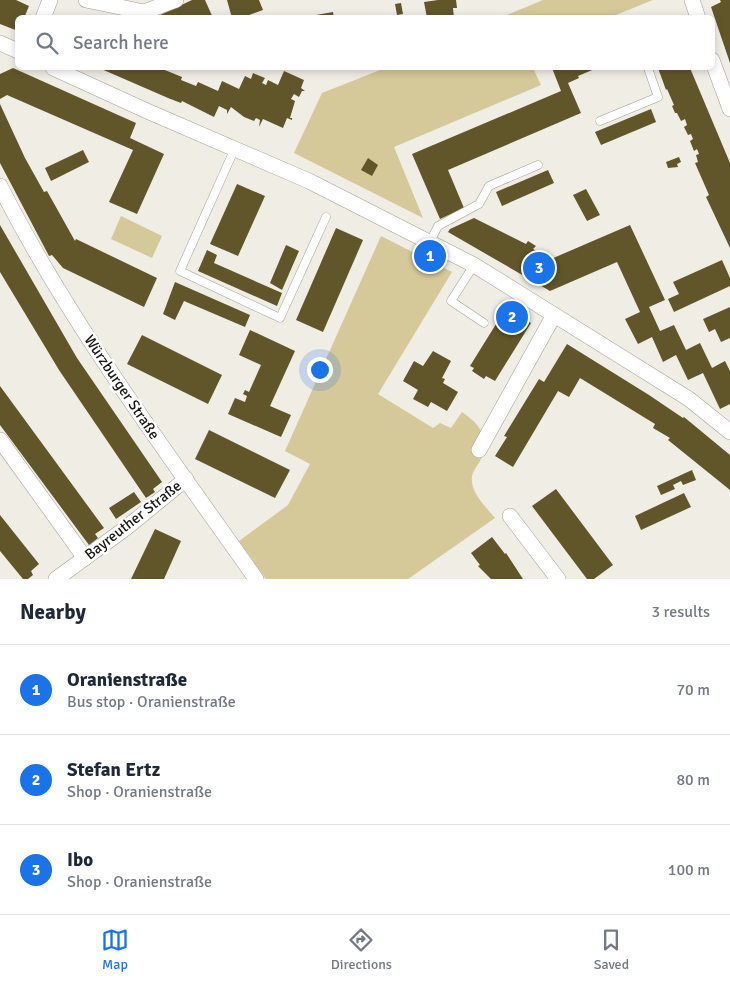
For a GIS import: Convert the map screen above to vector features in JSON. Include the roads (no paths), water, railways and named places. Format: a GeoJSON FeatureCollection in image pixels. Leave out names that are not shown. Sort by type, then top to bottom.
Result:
{"type":"FeatureCollection","features":[{"type":"Feature","properties":{"kind":"street"},"geometry":{"type":"LineString","coordinates":[[86,0],[143,6],[176,0]]}},
{"type":"Feature","properties":{"kind":"street"},"geometry":{"type":"LineString","coordinates":[[692,0],[697,15]]}},
{"type":"Feature","properties":{"kind":"street"},"geometry":{"type":"LineString","coordinates":[[44,15],[48,1]]}},
{"type":"Feature","properties":{"kind":"street"},"geometry":{"type":"LineString","coordinates":[[0,44],[15,50]]}},
{"type":"Feature","properties":{"kind":"street"},"geometry":{"type":"LineString","coordinates":[[715,68],[729,105]]}},
{"type":"Feature","properties":{"kind":"street"},"geometry":{"type":"LineString","coordinates":[[57,70],[316,184],[474,265],[689,399],[730,432]]}},
{"type":"Feature","properties":{"kind":"street","name":"Würzburger Straße"},"geometry":{"type":"LineString","coordinates":[[0,186],[6,212],[97,352],[256,579]]}},
{"type":"Feature","properties":{"kind":"street"},"geometry":{"type":"LineString","coordinates":[[479,450],[554,315]]}},
{"type":"Feature","properties":{"kind":"street"},"geometry":{"type":"LineString","coordinates":[[0,440],[86,558]]}},
{"type":"Feature","properties":{"kind":"street","name":"Bayreuther Straße"},"geometry":{"type":"LineString","coordinates":[[56,579],[86,558],[186,479]]}},
{"type":"Feature","properties":{"kind":"street"},"geometry":{"type":"LineString","coordinates":[[510,516],[558,579]]}},
{"type":"Feature","properties":{"kind":"lane"},"geometry":{"type":"LineString","coordinates":[[600,121],[658,96],[649,70]]}},
{"type":"Feature","properties":{"kind":"lane"},"geometry":{"type":"LineString","coordinates":[[235,148],[180,271],[280,318],[326,218]]}},
{"type":"Feature","properties":{"kind":"lane"},"geometry":{"type":"LineString","coordinates":[[430,242],[438,226],[479,204],[489,186],[538,165]]}},
{"type":"Feature","properties":{"kind":"lane"},"geometry":{"type":"LineString","coordinates":[[474,265],[451,301],[484,322]]}},
{"type":"Feature","properties":{"kind":"place","name":"Oranienstraße"},"geometry":{"type":"Point","coordinates":[430,256]}},
{"type":"Feature","properties":{"kind":"place","name":"Ibo"},"geometry":{"type":"Point","coordinates":[539,268]}},
{"type":"Feature","properties":{"kind":"place","name":"Stefan Ertz"},"geometry":{"type":"Point","coordinates":[512,317]}}]}
